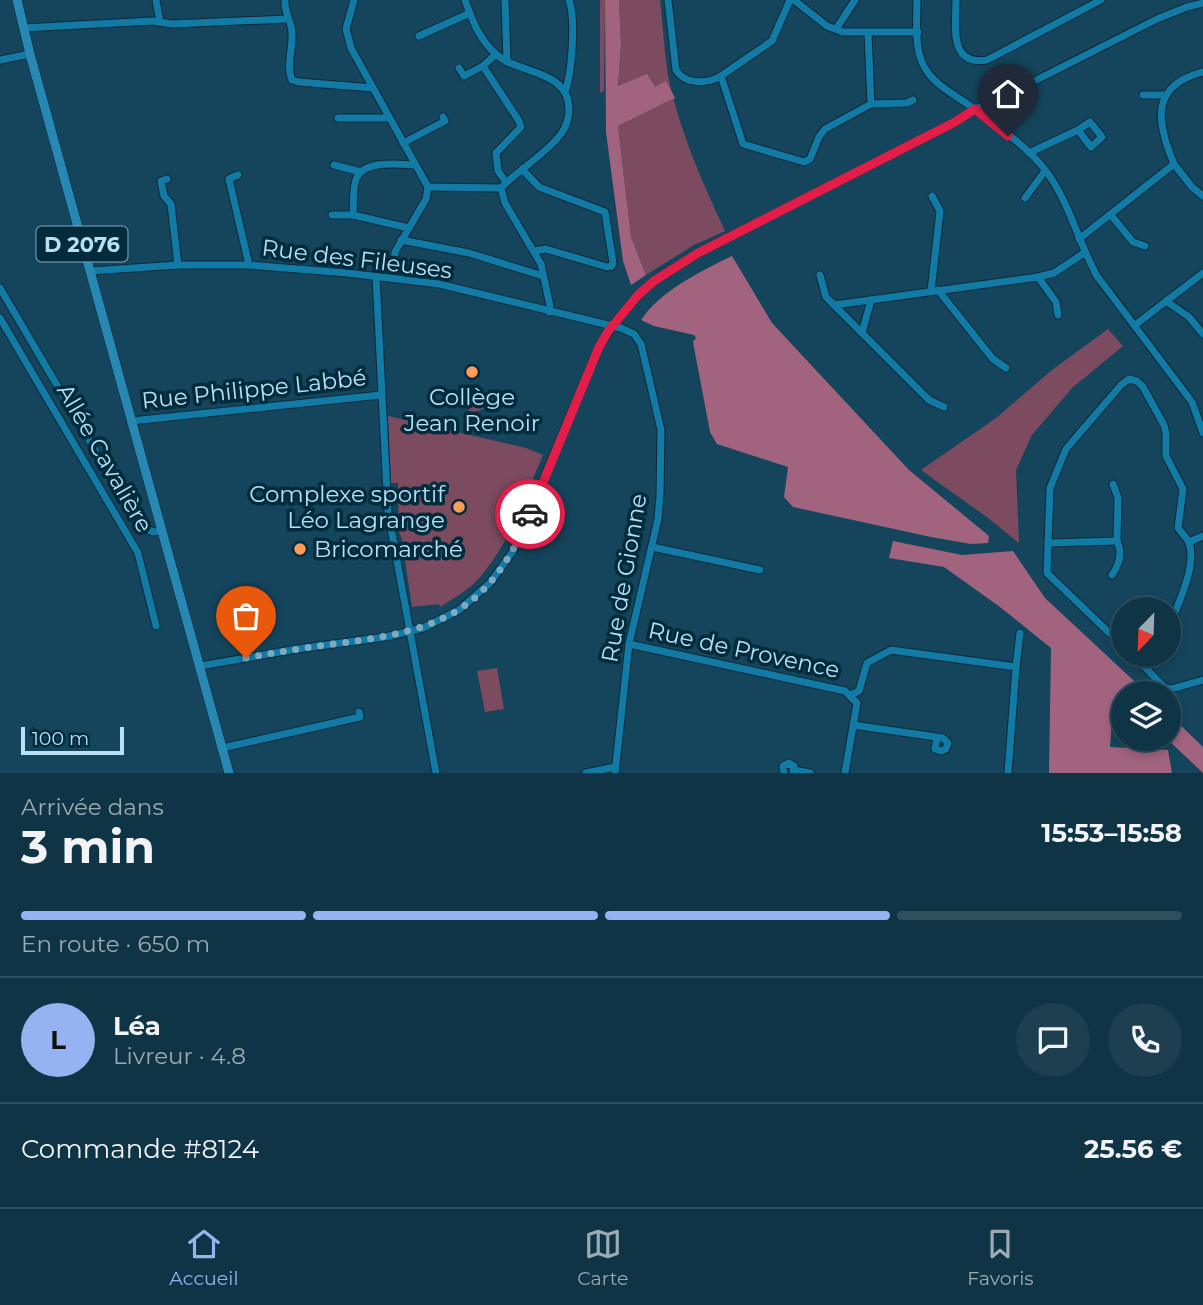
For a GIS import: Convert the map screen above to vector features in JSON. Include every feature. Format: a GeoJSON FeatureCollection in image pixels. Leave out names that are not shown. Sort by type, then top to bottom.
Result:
{"type":"FeatureCollection","features":[{"type":"Feature","properties":{"kind":"main road","name":"D 2076"},"geometry":{"type":"LineString","coordinates":[[17,0],[229,773]]}},
{"type":"Feature","properties":{"kind":"street"},"geometry":{"type":"LineString","coordinates":[[156,0],[160,22]]}},
{"type":"Feature","properties":{"kind":"street"},"geometry":{"type":"LineString","coordinates":[[285,0],[293,37],[289,74],[292,80],[373,88]]}},
{"type":"Feature","properties":{"kind":"street"},"geometry":{"type":"LineString","coordinates":[[354,0],[346,29],[348,38],[428,187],[426,199],[395,252],[393,279]]}},
{"type":"Feature","properties":{"kind":"street"},"geometry":{"type":"LineString","coordinates":[[465,0],[479,33],[496,54],[507,62],[554,80],[565,92]]}},
{"type":"Feature","properties":{"kind":"street"},"geometry":{"type":"LineString","coordinates":[[505,0],[507,62]]}},
{"type":"Feature","properties":{"kind":"street"},"geometry":{"type":"LineString","coordinates":[[428,187],[503,185],[559,136],[569,112],[565,92],[569,80],[573,13],[569,0]]}},
{"type":"Feature","properties":{"kind":"street"},"geometry":{"type":"LineString","coordinates":[[668,0],[676,71],[687,81],[714,80],[772,40],[792,0],[827,26],[843,32],[918,32]]}},
{"type":"Feature","properties":{"kind":"street"},"geometry":{"type":"LineString","coordinates":[[836,29],[855,0]]}},
{"type":"Feature","properties":{"kind":"street"},"geometry":{"type":"LineString","coordinates":[[917,0],[919,55],[934,81],[975,109],[1029,153],[1045,170],[1067,204],[1084,253],[1097,276],[1192,402],[1203,433]]}},
{"type":"Feature","properties":{"kind":"street"},"geometry":{"type":"LineString","coordinates":[[956,0],[956,43],[960,52],[969,60],[978,62],[987,60],[1101,0]]}},
{"type":"Feature","properties":{"kind":"street"},"geometry":{"type":"LineString","coordinates":[[200,666],[297,649],[385,638],[441,621],[459,610],[490,583],[508,559],[522,532],[599,347],[612,326],[638,295],[654,281],[698,253],[955,122],[975,109],[996,101],[1157,19],[1199,2]]}},
{"type":"Feature","properties":{"kind":"street"},"geometry":{"type":"LineString","coordinates":[[419,36],[470,13]]}},
{"type":"Feature","properties":{"kind":"street"},"geometry":{"type":"LineString","coordinates":[[23,28],[287,19]]}},
{"type":"Feature","properties":{"kind":"street"},"geometry":{"type":"LineString","coordinates":[[868,33],[871,104]]}},
{"type":"Feature","properties":{"kind":"street"},"geometry":{"type":"LineString","coordinates":[[0,60],[30,54]]}},
{"type":"Feature","properties":{"kind":"street"},"geometry":{"type":"LineString","coordinates":[[459,68],[464,76],[496,54]]}},
{"type":"Feature","properties":{"kind":"street"},"geometry":{"type":"LineString","coordinates":[[483,65],[520,124],[520,131],[496,153],[498,171],[505,203],[541,264],[549,312]]}},
{"type":"Feature","properties":{"kind":"street"},"geometry":{"type":"LineString","coordinates":[[1203,72],[1182,79],[1166,94],[1162,109],[1162,134],[1174,164],[1192,187],[1203,196]]}},
{"type":"Feature","properties":{"kind":"street"},"geometry":{"type":"LineString","coordinates":[[721,76],[743,145],[804,163],[810,159],[825,129],[871,104],[907,103],[913,100]]}},
{"type":"Feature","properties":{"kind":"street"},"geometry":{"type":"LineString","coordinates":[[1143,95],[1166,94]]}},
{"type":"Feature","properties":{"kind":"street"},"geometry":{"type":"LineString","coordinates":[[403,143],[445,121],[443,117]]}},
{"type":"Feature","properties":{"kind":"street"},"geometry":{"type":"LineString","coordinates":[[338,118],[389,118]]}},
{"type":"Feature","properties":{"kind":"street"},"geometry":{"type":"LineString","coordinates":[[1029,153],[1078,130]]}},
{"type":"Feature","properties":{"kind":"street"},"geometry":{"type":"LineString","coordinates":[[334,165],[361,172],[387,164],[415,165]]}},
{"type":"Feature","properties":{"kind":"street"},"geometry":{"type":"LineString","coordinates":[[1079,239],[1174,164]]}},
{"type":"Feature","properties":{"kind":"street"},"geometry":{"type":"LineString","coordinates":[[522,169],[544,190],[605,212],[613,263],[607,267],[546,249],[534,251]]}},
{"type":"Feature","properties":{"kind":"street"},"geometry":{"type":"LineString","coordinates":[[1024,198],[1045,170]]}},
{"type":"Feature","properties":{"kind":"street"},"geometry":{"type":"LineString","coordinates":[[353,215],[356,179],[361,172]]}},
{"type":"Feature","properties":{"kind":"street"},"geometry":{"type":"LineString","coordinates":[[239,175],[229,179],[249,265]]}},
{"type":"Feature","properties":{"kind":"street"},"geometry":{"type":"LineString","coordinates":[[167,180],[161,181],[163,195],[171,204],[178,265]]}},
{"type":"Feature","properties":{"kind":"street"},"geometry":{"type":"LineString","coordinates":[[932,196],[940,211],[935,291],[993,359],[1006,368]]}},
{"type":"Feature","properties":{"kind":"street"},"geometry":{"type":"LineString","coordinates":[[332,215],[353,215],[409,228]]}},
{"type":"Feature","properties":{"kind":"street"},"geometry":{"type":"LineString","coordinates":[[1111,215],[1133,242],[1145,246]]}},
{"type":"Feature","properties":{"kind":"street"},"geometry":{"type":"LineString","coordinates":[[401,240],[469,253],[544,276]]}},
{"type":"Feature","properties":{"kind":"street"},"geometry":{"type":"LineString","coordinates":[[834,305],[1038,277],[1054,273],[1084,253]]}},
{"type":"Feature","properties":{"kind":"street","name":"Rue des Fileuses"},"geometry":{"type":"LineString","coordinates":[[90,271],[178,265],[298,268],[439,284],[612,326]]}},
{"type":"Feature","properties":{"kind":"street"},"geometry":{"type":"LineString","coordinates":[[1135,325],[1203,273]]}},
{"type":"Feature","properties":{"kind":"street"},"geometry":{"type":"LineString","coordinates":[[820,275],[826,297],[929,400],[944,407]]}},
{"type":"Feature","properties":{"kind":"street"},"geometry":{"type":"LineString","coordinates":[[376,277],[388,512],[436,773]]}},
{"type":"Feature","properties":{"kind":"street"},"geometry":{"type":"LineString","coordinates":[[1038,277],[1056,302],[1058,315]]}},
{"type":"Feature","properties":{"kind":"street"},"geometry":{"type":"LineString","coordinates":[[0,288],[139,525],[153,532],[162,531]]}},
{"type":"Feature","properties":{"kind":"street"},"geometry":{"type":"LineString","coordinates":[[862,332],[871,300]]}},
{"type":"Feature","properties":{"kind":"street"},"geometry":{"type":"LineString","coordinates":[[1166,301],[1189,317],[1203,334]]}},
{"type":"Feature","properties":{"kind":"street","name":"Allée Cavalière"},"geometry":{"type":"LineString","coordinates":[[0,318],[138,553],[156,626]]}},
{"type":"Feature","properties":{"kind":"street","name":"Rue de Gionne"},"geometry":{"type":"LineString","coordinates":[[612,326],[629,331],[639,340],[660,421],[660,495],[652,547],[629,644],[615,770]]}},
{"type":"Feature","properties":{"kind":"street"},"geometry":{"type":"LineString","coordinates":[[1111,635],[1047,573],[1049,488],[1066,449],[1121,384],[1129,379],[1137,381],[1143,387],[1164,425],[1166,456],[1183,489],[1178,528],[1189,542],[1192,555],[1180,597]]}},
{"type":"Feature","properties":{"kind":"street","name":"Rue Philippe Labbé"},"geometry":{"type":"LineString","coordinates":[[131,421],[381,395]]}},
{"type":"Feature","properties":{"kind":"street"},"geometry":{"type":"LineString","coordinates":[[1112,575],[1119,565],[1120,547],[1117,541],[1118,498],[1113,484]]}},
{"type":"Feature","properties":{"kind":"street"},"geometry":{"type":"LineString","coordinates":[[1189,542],[1203,537]]}},
{"type":"Feature","properties":{"kind":"street"},"geometry":{"type":"LineString","coordinates":[[1048,543],[1117,541]]}},
{"type":"Feature","properties":{"kind":"street"},"geometry":{"type":"LineString","coordinates":[[652,547],[760,570]]}},
{"type":"Feature","properties":{"kind":"street"},"geometry":{"type":"LineString","coordinates":[[1009,773],[1020,633]]}},
{"type":"Feature","properties":{"kind":"street","name":"Rue de Provence"},"geometry":{"type":"LineString","coordinates":[[629,644],[845,691],[850,695]]}},
{"type":"Feature","properties":{"kind":"street"},"geometry":{"type":"LineString","coordinates":[[845,773],[857,703],[850,695],[859,691],[867,663],[891,650],[1016,667]]}},
{"type":"Feature","properties":{"kind":"street"},"geometry":{"type":"LineString","coordinates":[[1145,667],[1164,687],[1171,689],[1203,680]]}},
{"type":"Feature","properties":{"kind":"street"},"geometry":{"type":"LineString","coordinates":[[222,748],[360,717],[359,712]]}},
{"type":"Feature","properties":{"kind":"street"},"geometry":{"type":"LineString","coordinates":[[853,725],[937,738]]}},
{"type":"Feature","properties":{"kind":"street"},"geometry":{"type":"LineString","coordinates":[[784,773],[783,768],[787,763],[793,765],[794,772],[810,773]]}},
{"type":"Feature","properties":{"kind":"street"},"geometry":{"type":"LineString","coordinates":[[586,773],[615,770]]}},
{"type":"Feature","properties":{"kind":"shaded area"},"geometry":{"type":"Polygon","coordinates":[[[600,0],[605,0],[604,91],[600,93],[600,0]]]}},
{"type":"Feature","properties":{"kind":"shaded area"},"geometry":{"type":"Polygon","coordinates":[[[605,0],[619,0],[621,44],[618,86],[647,74],[655,87],[666,81],[675,98],[618,126],[631,237],[646,275],[631,285],[623,261],[606,132],[605,0]]]}},
{"type":"Feature","properties":{"kind":"shaded area"},"geometry":{"type":"Polygon","coordinates":[[[619,0],[660,0],[673,97],[655,88],[618,87],[621,44],[619,0]]]}},
{"type":"Feature","properties":{"kind":"shaded area"},"geometry":{"type":"Polygon","coordinates":[[[674,99],[692,155],[725,231],[694,245],[646,275],[631,237],[618,126],[674,99]]]}},
{"type":"Feature","properties":{"kind":"shaded area"},"geometry":{"type":"Polygon","coordinates":[[[732,256],[772,323],[909,470],[989,536],[988,543],[971,544],[931,537],[793,507],[784,497],[788,467],[717,444],[710,432],[693,342],[696,338],[694,335],[654,326],[641,320],[670,291],[732,256]]]}},
{"type":"Feature","properties":{"kind":"shaded area"},"geometry":{"type":"Polygon","coordinates":[[[1108,329],[1123,346],[1072,388],[1032,435],[1016,470],[1019,543],[921,470],[996,418],[1052,370],[1108,329]]]}},
{"type":"Feature","properties":{"kind":"shaded area"},"geometry":{"type":"Polygon","coordinates":[[[491,393],[494,406],[470,413],[467,400],[491,393]]]}},
{"type":"Feature","properties":{"kind":"shaded area","name":"Complexe sportif Léo Lagrange"},"geometry":{"type":"Polygon","coordinates":[[[388,416],[526,448],[543,455],[516,519],[491,564],[471,586],[440,607],[439,604],[412,607],[399,531],[398,483],[391,483],[388,416]]]}},
{"type":"Feature","properties":{"kind":"shaded area"},"geometry":{"type":"Polygon","coordinates":[[[893,541],[962,555],[1013,551],[1045,598],[1111,659],[1111,667],[1119,667],[1134,681],[1111,681],[1111,751],[1168,751],[1172,773],[1049,773],[1051,648],[944,567],[889,558],[893,541]]]}},
{"type":"Feature","properties":{"kind":"shaded area"},"geometry":{"type":"Polygon","coordinates":[[[497,668],[504,709],[485,712],[477,671],[497,668]]]}},
{"type":"Feature","properties":{"kind":"shaded area"},"geometry":{"type":"Polygon","coordinates":[[[1181,726],[1203,747],[1203,773],[1180,751],[1181,726]]]}},
{"type":"Feature","properties":{"kind":"way so far"},"geometry":{"type":"LineString","coordinates":[[246,658],[385,638],[441,621],[459,610],[490,583],[513,551],[530,514]]}},
{"type":"Feature","properties":{"kind":"place","name":"Collège Jean Renoir"},"geometry":{"type":"Point","coordinates":[472,372]}},
{"type":"Feature","properties":{"kind":"place","name":"Complexe sportif Léo Lagrange"},"geometry":{"type":"Point","coordinates":[459,507]}},
{"type":"Feature","properties":{"kind":"place","name":"Bricomarché"},"geometry":{"type":"Point","coordinates":[300,549]}},
{"type":"Feature","properties":{"kind":"route"},"geometry":{"type":"LineString","coordinates":[[530,514],[599,347],[626,309],[654,281],[698,253],[955,122],[975,109],[1008,136]]}}]}
